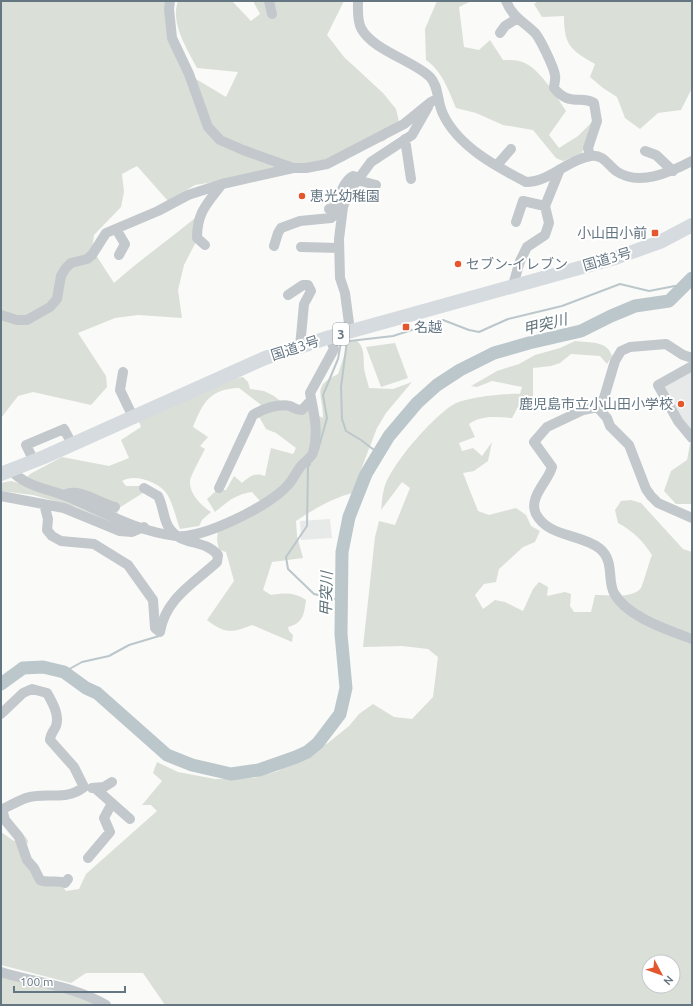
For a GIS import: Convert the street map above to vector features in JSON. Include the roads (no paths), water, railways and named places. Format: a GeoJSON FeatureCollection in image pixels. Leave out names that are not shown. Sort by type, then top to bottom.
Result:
{"type":"FeatureCollection","features":[{"type":"Feature","properties":{"kind":"highway","name":"国道3号"},"geometry":{"type":"LineString","coordinates":[[6,472],[34,461],[246,366],[330,336],[641,249],[675,235],[692,225]]}},
{"type":"Feature","properties":{"kind":"street"},"geometry":{"type":"LineString","coordinates":[[170,1],[169,9],[172,38],[189,74],[208,127],[220,140],[289,169]]}},
{"type":"Feature","properties":{"kind":"street"},"geometry":{"type":"LineString","coordinates":[[269,1],[272,14]]}},
{"type":"Feature","properties":{"kind":"street"},"geometry":{"type":"LineString","coordinates":[[350,331],[345,294],[340,278],[339,248],[339,232],[343,208],[348,193],[371,162],[412,135],[434,100],[436,86],[431,78],[420,69],[398,58],[368,36],[361,28],[358,19],[358,1]]}},
{"type":"Feature","properties":{"kind":"street"},"geometry":{"type":"LineString","coordinates":[[507,1],[509,9],[516,18],[534,32],[555,75],[554,88],[559,94],[578,101],[590,100],[594,103],[597,121],[588,148],[590,156]]}},
{"type":"Feature","properties":{"kind":"street"},"geometry":{"type":"LineString","coordinates":[[500,32],[505,26],[516,18]]}},
{"type":"Feature","properties":{"kind":"street"},"geometry":{"type":"LineString","coordinates":[[1,315],[17,320],[27,320],[50,307],[57,298],[65,269],[71,264],[87,259],[92,255],[106,232],[158,211],[188,195],[222,184],[289,169],[306,168],[327,164],[351,153],[404,124],[434,100]]}},
{"type":"Feature","properties":{"kind":"street"},"geometry":{"type":"LineString","coordinates":[[434,100],[452,130],[466,145],[526,182],[537,182],[560,169],[590,156],[602,157],[623,174],[641,177],[660,176],[692,161]]}},
{"type":"Feature","properties":{"kind":"street"},"geometry":{"type":"LineString","coordinates":[[405,139],[411,179]]}},
{"type":"Feature","properties":{"kind":"street"},"geometry":{"type":"LineString","coordinates":[[645,151],[660,155],[673,171]]}},
{"type":"Feature","properties":{"kind":"street"},"geometry":{"type":"LineString","coordinates":[[497,165],[510,155]]}},
{"type":"Feature","properties":{"kind":"street"},"geometry":{"type":"LineString","coordinates":[[267,181],[289,169]]}},
{"type":"Feature","properties":{"kind":"street"},"geometry":{"type":"LineString","coordinates":[[514,285],[520,261],[527,247],[545,235],[549,223],[545,206],[560,169]]}},
{"type":"Feature","properties":{"kind":"street"},"geometry":{"type":"LineString","coordinates":[[329,209],[332,209],[335,205],[347,179],[353,176],[357,179],[376,185]]}},
{"type":"Feature","properties":{"kind":"street"},"geometry":{"type":"LineString","coordinates":[[205,245],[197,238],[197,223],[202,210],[222,184]]}},
{"type":"Feature","properties":{"kind":"street"},"geometry":{"type":"LineString","coordinates":[[516,222],[523,201],[545,206]]}},
{"type":"Feature","properties":{"kind":"street"},"geometry":{"type":"LineString","coordinates":[[274,246],[281,228],[300,221],[331,218],[343,208]]}},
{"type":"Feature","properties":{"kind":"street"},"geometry":{"type":"LineString","coordinates":[[117,228],[128,242],[135,241]]}},
{"type":"Feature","properties":{"kind":"street"},"geometry":{"type":"LineString","coordinates":[[117,228],[125,244],[119,255]]}},
{"type":"Feature","properties":{"kind":"street"},"geometry":{"type":"LineString","coordinates":[[301,247],[339,248]]}},
{"type":"Feature","properties":{"kind":"street"},"geometry":{"type":"LineString","coordinates":[[288,295],[303,285],[308,285],[311,290],[304,304],[300,347]]}},
{"type":"Feature","properties":{"kind":"street"},"geometry":{"type":"LineString","coordinates":[[6,472],[120,519],[177,536],[199,533],[225,524],[262,504],[287,486],[301,466],[312,455],[316,425],[310,393],[334,349],[330,336]]}},
{"type":"Feature","properties":{"kind":"street"},"geometry":{"type":"LineString","coordinates":[[692,358],[683,355],[666,344],[630,347],[621,351],[615,361],[604,398],[597,407],[583,410],[547,428],[534,442],[552,467],[550,475],[536,495],[534,505],[536,514],[553,530],[582,539],[600,548],[606,556],[612,573],[613,592],[629,610],[666,629],[692,639]]}},
{"type":"Feature","properties":{"kind":"street"},"geometry":{"type":"LineString","coordinates":[[692,366],[658,385],[678,421],[692,438]]}},
{"type":"Feature","properties":{"kind":"street"},"geometry":{"type":"LineString","coordinates":[[123,372],[120,390],[133,416]]}},
{"type":"Feature","properties":{"kind":"street"},"geometry":{"type":"LineString","coordinates":[[220,488],[252,414],[264,408],[290,406],[296,410],[302,410],[311,400]]}},
{"type":"Feature","properties":{"kind":"street"},"geometry":{"type":"LineString","coordinates":[[597,407],[607,418],[610,426],[629,445],[646,489],[651,496],[664,506],[692,518]]}},
{"type":"Feature","properties":{"kind":"street"},"geometry":{"type":"LineString","coordinates":[[44,504],[48,519],[48,530],[52,536],[61,541],[94,544],[128,565],[153,600],[155,628],[160,632],[165,615],[174,599],[217,562],[218,555],[213,549],[198,542],[184,541],[177,536],[168,525],[158,496],[144,488]]}},
{"type":"Feature","properties":{"kind":"street"},"geometry":{"type":"LineString","coordinates":[[64,495],[69,492],[83,494],[104,505],[115,507]]}},
{"type":"Feature","properties":{"kind":"street"},"geometry":{"type":"LineString","coordinates":[[1,496],[64,508],[120,531],[132,532],[144,527]]}},
{"type":"Feature","properties":{"kind":"street"},"geometry":{"type":"LineString","coordinates":[[1,714],[23,693],[32,689],[47,692],[56,708],[57,721],[50,736],[50,740],[74,767],[84,787]]}},
{"type":"Feature","properties":{"kind":"street"},"geometry":{"type":"LineString","coordinates":[[68,879],[65,883],[59,880],[44,882],[40,880],[28,860],[19,837],[5,820],[2,810],[27,798],[43,795],[66,796],[78,792],[84,787],[96,789],[104,787],[112,782]]}},
{"type":"Feature","properties":{"kind":"street"},"geometry":{"type":"LineString","coordinates":[[96,789],[111,805],[130,819]]}},
{"type":"Feature","properties":{"kind":"street"},"geometry":{"type":"LineString","coordinates":[[88,858],[110,832],[104,818],[111,805]]}},
{"type":"Feature","properties":{"kind":"street"},"geometry":{"type":"LineString","coordinates":[[1,972],[28,980],[78,991],[106,1005]]}},
{"type":"Feature","properties":{"kind":"waterway","name":"甲突川"},"geometry":{"type":"LineString","coordinates":[[1,684],[23,668],[43,667],[64,672],[86,688],[97,693],[167,755],[192,765],[231,774],[259,770],[307,752],[318,743],[340,714],[346,688],[341,634],[342,552],[349,517],[366,474],[389,436],[417,403],[437,385],[460,370],[494,353],[581,331],[635,306],[669,301],[692,278]]}},
{"type":"Feature","properties":{"kind":"waterway"},"geometry":{"type":"LineString","coordinates":[[318,450],[327,418],[323,395],[338,359],[341,342],[393,336],[443,320],[469,330],[479,332],[508,319],[562,306],[620,284],[649,291],[675,286],[686,286]]}},
{"type":"Feature","properties":{"kind":"waterway"},"geometry":{"type":"LineString","coordinates":[[347,341],[341,387],[342,419],[346,431],[378,453]]}},
{"type":"Feature","properties":{"kind":"waterway"},"geometry":{"type":"LineString","coordinates":[[310,464],[308,467],[307,526],[286,557],[288,569],[314,594],[342,601]]}},
{"type":"Feature","properties":{"kind":"waterway"},"geometry":{"type":"LineString","coordinates":[[64,672],[82,662],[109,656],[129,645],[159,636]]}},
{"type":"Feature","properties":{"kind":"place","name":"恵光幼稚園"},"geometry":{"type":"Point","coordinates":[302,196]}},
{"type":"Feature","properties":{"kind":"place","name":"小山田小前"},"geometry":{"type":"Point","coordinates":[655,233]}},
{"type":"Feature","properties":{"kind":"place","name":"セブン-イレブン"},"geometry":{"type":"Point","coordinates":[458,264]}},
{"type":"Feature","properties":{"kind":"place","name":"名越"},"geometry":{"type":"Point","coordinates":[406,327]}},
{"type":"Feature","properties":{"kind":"place","name":"鹿児島市立小山田小学校"},"geometry":{"type":"Point","coordinates":[681,404]}}]}
